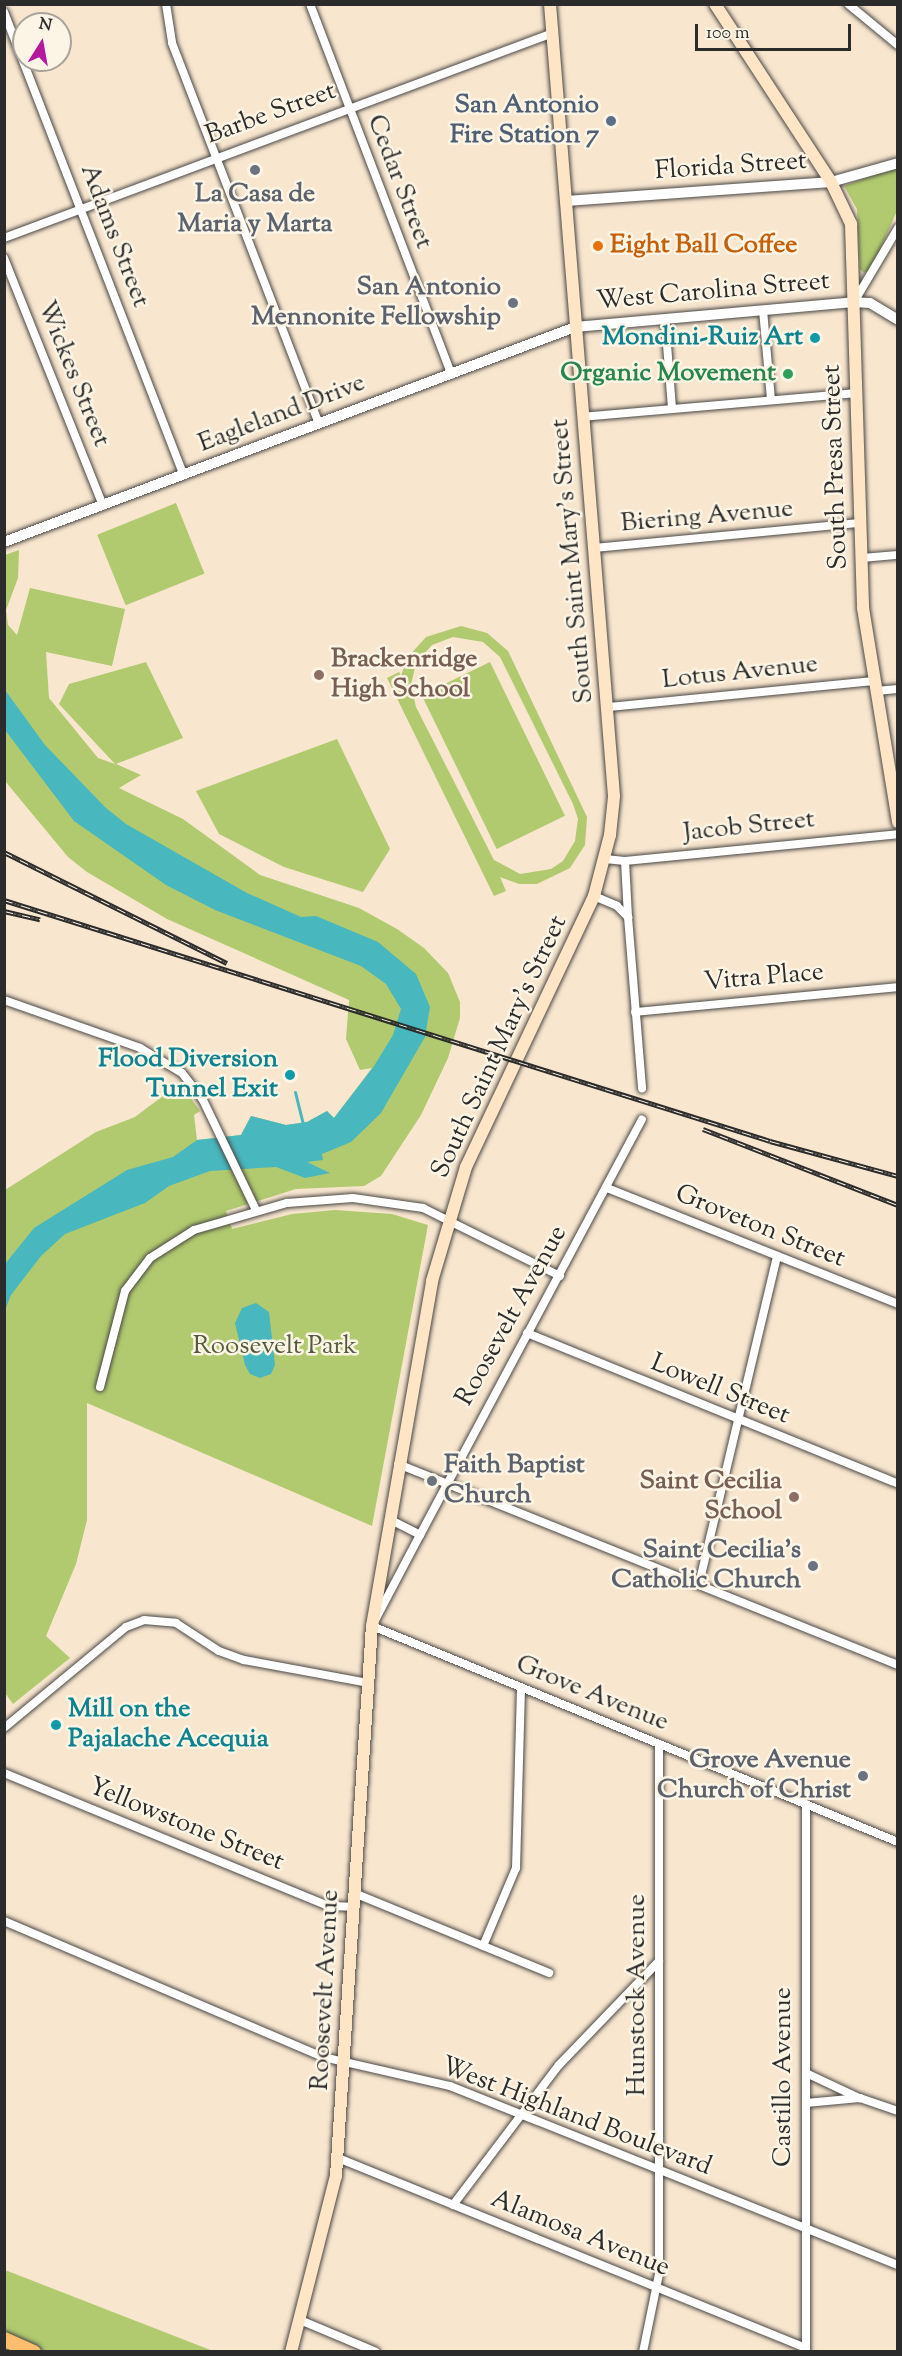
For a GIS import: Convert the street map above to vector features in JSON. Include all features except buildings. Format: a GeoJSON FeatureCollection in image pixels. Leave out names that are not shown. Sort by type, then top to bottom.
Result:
{"type":"FeatureCollection","features":[{"type":"Feature","properties":{"kind":"highway"},"geometry":{"type":"LineString","coordinates":[[4,2339],[33,2352]]}},
{"type":"Feature","properties":{"kind":"main road","name":"South Saint Mary's Street"},"geometry":{"type":"LineString","coordinates":[[448,1219],[466,1167],[594,896],[605,859],[614,796],[609,707],[582,417],[550,4]]}},
{"type":"Feature","properties":{"kind":"main road","name":"South Presa Street"},"geometry":{"type":"LineString","coordinates":[[715,4],[831,182],[851,224],[863,608],[897,822]]}},
{"type":"Feature","properties":{"kind":"main road","name":"Roosevelt Avenue"},"geometry":{"type":"LineString","coordinates":[[291,2352],[338,2158],[372,1626],[398,1464],[432,1281],[448,1219]]}},
{"type":"Feature","properties":{"kind":"street"},"geometry":{"type":"LineString","coordinates":[[166,4],[171,43],[213,158],[319,424]]}},
{"type":"Feature","properties":{"kind":"street","name":"Cedar Street"},"geometry":{"type":"LineString","coordinates":[[310,4],[452,375]]}},
{"type":"Feature","properties":{"kind":"street"},"geometry":{"type":"LineString","coordinates":[[848,4],[897,45]]}},
{"type":"Feature","properties":{"kind":"street","name":"Adams Street"},"geometry":{"type":"LineString","coordinates":[[4,12],[184,475]]}},
{"type":"Feature","properties":{"kind":"street","name":"Barbe Street"},"geometry":{"type":"LineString","coordinates":[[4,238],[213,158],[553,33]]}},
{"type":"Feature","properties":{"kind":"street","name":"Florida Street"},"geometry":{"type":"LineString","coordinates":[[566,201],[831,182],[897,163]]}},
{"type":"Feature","properties":{"kind":"street"},"geometry":{"type":"LineString","coordinates":[[897,228],[854,302],[870,303],[897,320]]}},
{"type":"Feature","properties":{"kind":"street","name":"Wickes Street"},"geometry":{"type":"LineString","coordinates":[[4,258],[103,506]]}},
{"type":"Feature","properties":{"kind":"street","name":"West Carolina Street"},"geometry":{"type":"LineString","coordinates":[[575,327],[854,302]]}},
{"type":"Feature","properties":{"kind":"street"},"geometry":{"type":"LineString","coordinates":[[763,310],[771,400]]}},
{"type":"Feature","properties":{"kind":"street"},"geometry":{"type":"LineString","coordinates":[[665,319],[672,408]]}},
{"type":"Feature","properties":{"kind":"street","name":"Eagleland Drive"},"geometry":{"type":"LineString","coordinates":[[4,542],[575,327]]}},
{"type":"Feature","properties":{"kind":"street"},"geometry":{"type":"LineString","coordinates":[[582,417],[856,393]]}},
{"type":"Feature","properties":{"kind":"street","name":"Biering Avenue"},"geometry":{"type":"LineString","coordinates":[[594,549],[860,523]]}},
{"type":"Feature","properties":{"kind":"street"},"geometry":{"type":"LineString","coordinates":[[862,558],[897,555]]}},
{"type":"Feature","properties":{"kind":"street","name":"Lotus Avenue"},"geometry":{"type":"LineString","coordinates":[[609,707],[875,686],[897,689]]}},
{"type":"Feature","properties":{"kind":"street","name":"Jacob Street"},"geometry":{"type":"LineString","coordinates":[[605,859],[625,861],[897,834]]}},
{"type":"Feature","properties":{"kind":"street"},"geometry":{"type":"LineString","coordinates":[[625,861],[642,1088]]}},
{"type":"Feature","properties":{"kind":"street","name":"South Saint Mary's Street"},"geometry":{"type":"LineString","coordinates":[[594,896],[617,906],[628,917]]}},
{"type":"Feature","properties":{"kind":"street","name":"Vitra Place"},"geometry":{"type":"LineString","coordinates":[[635,1011],[897,987]]}},
{"type":"Feature","properties":{"kind":"street"},"geometry":{"type":"LineString","coordinates":[[4,1000],[140,1048],[169,1062],[193,1084],[214,1120],[256,1210]]}},
{"type":"Feature","properties":{"kind":"street","name":"Roosevelt Avenue"},"geometry":{"type":"LineString","coordinates":[[372,1626],[642,1120]]}},
{"type":"Feature","properties":{"kind":"street","name":"Groveton Street"},"geometry":{"type":"LineString","coordinates":[[607,1188],[897,1304]]}},
{"type":"Feature","properties":{"kind":"street"},"geometry":{"type":"LineString","coordinates":[[100,1387],[119,1306],[134,1276],[175,1240],[194,1230],[256,1210],[287,1203],[352,1198],[423,1208],[560,1276]]}},
{"type":"Feature","properties":{"kind":"street"},"geometry":{"type":"LineString","coordinates":[[699,1584],[777,1256]]}},
{"type":"Feature","properties":{"kind":"street","name":"Lowell Street"},"geometry":{"type":"LineString","coordinates":[[527,1333],[897,1484]]}},
{"type":"Feature","properties":{"kind":"street"},"geometry":{"type":"LineString","coordinates":[[398,1464],[897,1665]]}},
{"type":"Feature","properties":{"kind":"street"},"geometry":{"type":"LineString","coordinates":[[389,1520],[420,1535]]}},
{"type":"Feature","properties":{"kind":"street"},"geometry":{"type":"LineString","coordinates":[[4,1728],[126,1626],[144,1620],[176,1623],[219,1651],[244,1660],[368,1683]]}},
{"type":"Feature","properties":{"kind":"street","name":"Grove Avenue"},"geometry":{"type":"LineString","coordinates":[[372,1626],[897,1842]]}},
{"type":"Feature","properties":{"kind":"street"},"geometry":{"type":"LineString","coordinates":[[483,1946],[516,1868],[521,1688]]}},
{"type":"Feature","properties":{"kind":"street","name":"Hunstock Avenue"},"geometry":{"type":"LineString","coordinates":[[643,2352],[657,2287],[659,1744]]}},
{"type":"Feature","properties":{"kind":"street","name":"Yellowstone Street"},"geometry":{"type":"LineString","coordinates":[[4,1773],[328,1906],[353,1907]]}},
{"type":"Feature","properties":{"kind":"street","name":"Castillo Avenue"},"geometry":{"type":"LineString","coordinates":[[806,1804],[804,2228],[806,2350]]}},
{"type":"Feature","properties":{"kind":"street"},"geometry":{"type":"LineString","coordinates":[[354,1893],[549,1973]]}},
{"type":"Feature","properties":{"kind":"street","name":"West Highland Boulevard"},"geometry":{"type":"LineString","coordinates":[[4,1921],[344,2063],[450,2086],[897,2265]]}},
{"type":"Feature","properties":{"kind":"street"},"geometry":{"type":"LineString","coordinates":[[453,2205],[559,2065],[659,1961]]}},
{"type":"Feature","properties":{"kind":"street"},"geometry":{"type":"LineString","coordinates":[[806,2073],[860,2098],[897,2111]]}},
{"type":"Feature","properties":{"kind":"street"},"geometry":{"type":"LineString","coordinates":[[806,2103],[860,2098]]}},
{"type":"Feature","properties":{"kind":"street","name":"Alamosa Avenue"},"geometry":{"type":"LineString","coordinates":[[338,2158],[806,2350]]}},
{"type":"Feature","properties":{"kind":"street"},"geometry":{"type":"LineString","coordinates":[[300,2319],[376,2352]]}},
{"type":"Feature","properties":{"kind":"green space"},"geometry":{"type":"Polygon","coordinates":[[[897,167],[897,211],[871,270],[864,273],[860,269],[857,209],[844,186],[897,167]]]}},
{"type":"Feature","properties":{"kind":"green space"},"geometry":{"type":"Polygon","coordinates":[[[176,503],[204,573],[126,605],[97,535],[176,503]]]}},
{"type":"Feature","properties":{"kind":"green space","name":"Roosevelt Park"},"geometry":{"type":"Polygon","coordinates":[[[19,550],[18,578],[6,610],[8,625],[17,635],[30,588],[125,609],[112,666],[46,652],[49,698],[98,758],[115,764],[59,704],[69,684],[146,662],[183,738],[116,764],[141,775],[119,788],[183,819],[260,875],[359,908],[397,929],[424,948],[448,973],[460,1002],[460,1018],[448,1058],[421,1115],[381,1176],[364,1186],[296,1189],[226,1211],[232,1229],[292,1214],[335,1210],[392,1214],[428,1225],[372,1526],[87,1403],[87,1520],[76,1564],[46,1636],[70,1658],[13,1704],[5,1693],[5,1190],[96,1132],[135,1117],[180,1083],[200,1111],[194,1115],[197,1140],[241,1135],[251,1116],[286,1125],[307,1122],[327,1111],[334,1118],[372,1068],[360,1070],[346,1039],[349,1000],[167,919],[87,872],[68,857],[5,781],[5,555],[19,550]]]}},
{"type":"Feature","properties":{"kind":"green space"},"geometry":{"type":"Polygon","coordinates":[[[461,626],[487,633],[508,651],[587,817],[585,845],[570,868],[537,884],[519,884],[500,877],[506,891],[494,896],[387,678],[399,672],[401,676],[407,658],[426,637],[461,626]],[[453,637],[432,645],[416,663],[411,685],[416,707],[494,860],[520,874],[551,869],[563,861],[575,841],[578,819],[573,804],[500,657],[483,642],[453,637]]]}},
{"type":"Feature","properties":{"kind":"green space"},"geometry":{"type":"Polygon","coordinates":[[[490,662],[565,816],[497,849],[422,695],[490,662]]]}},
{"type":"Feature","properties":{"kind":"green space"},"geometry":{"type":"Polygon","coordinates":[[[337,739],[390,849],[363,892],[284,867],[219,834],[196,791],[337,739]]]}},
{"type":"Feature","properties":{"kind":"green space"},"geometry":{"type":"Polygon","coordinates":[[[5,2270],[213,2351],[5,2351],[5,2270]]]}},
{"type":"Feature","properties":{"kind":"water"},"geometry":{"type":"Polygon","coordinates":[[[5,690],[45,745],[106,808],[126,824],[247,893],[301,917],[316,916],[378,942],[416,974],[430,1007],[425,1037],[381,1113],[351,1142],[322,1154],[323,1160],[307,1162],[330,1173],[305,1178],[276,1167],[210,1171],[169,1186],[145,1203],[65,1234],[41,1256],[11,1295],[5,1310],[5,1264],[34,1228],[127,1170],[173,1157],[197,1140],[241,1135],[251,1116],[286,1125],[307,1122],[327,1111],[334,1118],[374,1066],[393,1035],[401,1009],[386,984],[361,966],[215,910],[166,885],[74,821],[5,730],[5,690]]]}},
{"type":"Feature","properties":{"kind":"water"},"geometry":{"type":"Polygon","coordinates":[[[256,1303],[269,1312],[275,1365],[271,1374],[260,1378],[250,1374],[245,1365],[235,1323],[242,1308],[256,1303]]]}},
{"type":"Feature","properties":{"kind":"waterway"},"geometry":{"type":"LineString","coordinates":[[295,1092],[303,1125]]}},
{"type":"Feature","properties":{"kind":"railway"},"geometry":{"type":"LineString","coordinates":[[4,852],[227,963]]}},
{"type":"Feature","properties":{"kind":"railway"},"geometry":{"type":"LineString","coordinates":[[4,900],[770,1141],[898,1176]]}},
{"type":"Feature","properties":{"kind":"railway"},"geometry":{"type":"LineString","coordinates":[[4,911],[40,919]]}},
{"type":"Feature","properties":{"kind":"railway"},"geometry":{"type":"LineString","coordinates":[[703,1129],[898,1205]]}},
{"type":"Feature","properties":{"kind":"railway"},"geometry":{"type":"LineString","coordinates":[[4,2334],[12,2352]]}},
{"type":"Feature","properties":{"kind":"place","name":"San Antonio Fire Station 7"},"geometry":{"type":"Point","coordinates":[611,121]}},
{"type":"Feature","properties":{"kind":"place","name":"La Casa de Maria y Marta"},"geometry":{"type":"Point","coordinates":[255,170]}},
{"type":"Feature","properties":{"kind":"place","name":"Eight Ball Coffee"},"geometry":{"type":"Point","coordinates":[598,246]}},
{"type":"Feature","properties":{"kind":"place","name":"San Antonio Mennonite Fellowship"},"geometry":{"type":"Point","coordinates":[513,303]}},
{"type":"Feature","properties":{"kind":"place","name":"Mondini-Ruiz Art"},"geometry":{"type":"Point","coordinates":[815,338]}},
{"type":"Feature","properties":{"kind":"place","name":"Organic Movement"},"geometry":{"type":"Point","coordinates":[788,374]}},
{"type":"Feature","properties":{"kind":"place","name":"Brackenridge High School"},"geometry":{"type":"Point","coordinates":[319,675]}},
{"type":"Feature","properties":{"kind":"place","name":"Flood Diversion Tunnel Exit"},"geometry":{"type":"Point","coordinates":[290,1075]}},
{"type":"Feature","properties":{"kind":"place","name":"Faith Baptist Church"},"geometry":{"type":"Point","coordinates":[432,1481]}},
{"type":"Feature","properties":{"kind":"place","name":"Saint Cecilia School"},"geometry":{"type":"Point","coordinates":[794,1497]}},
{"type":"Feature","properties":{"kind":"place","name":"Saint Cecilia's Catholic Church"},"geometry":{"type":"Point","coordinates":[813,1566]}},
{"type":"Feature","properties":{"kind":"place","name":"Mill on the Pajalache Acequia"},"geometry":{"type":"Point","coordinates":[56,1725]}},
{"type":"Feature","properties":{"kind":"place","name":"Grove Avenue Church of Christ"},"geometry":{"type":"Point","coordinates":[863,1776]}}]}
